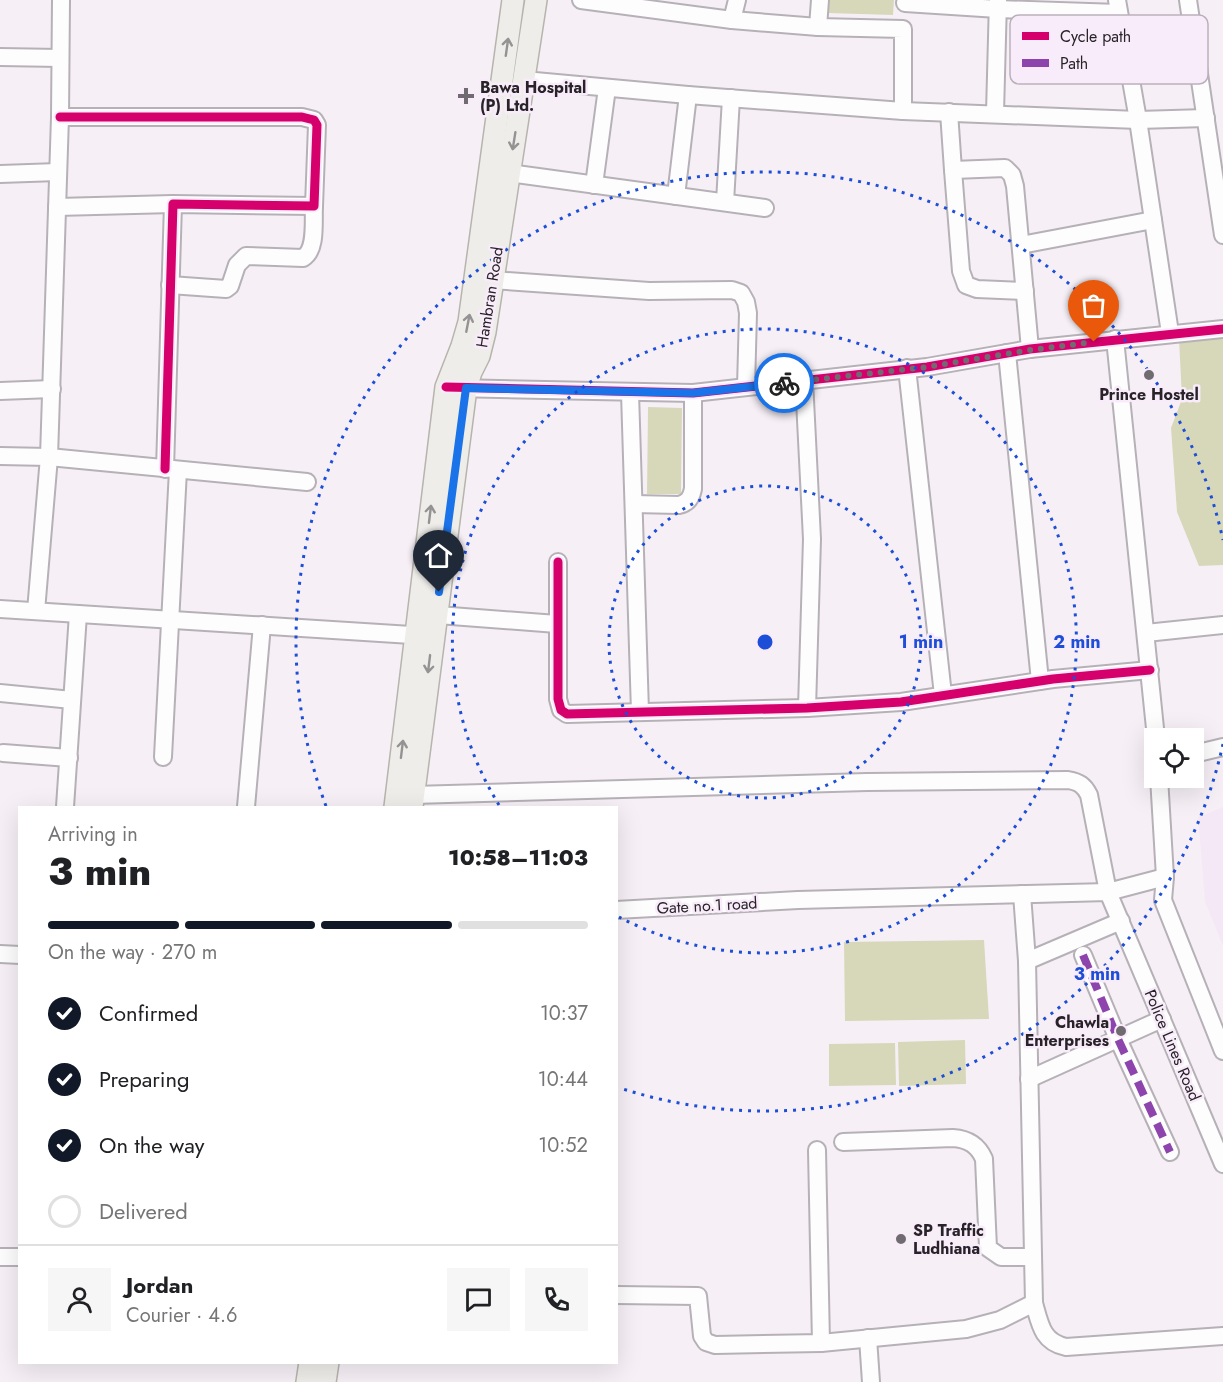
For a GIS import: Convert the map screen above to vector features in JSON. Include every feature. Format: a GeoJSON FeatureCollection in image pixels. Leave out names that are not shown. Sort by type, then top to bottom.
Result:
{"type":"FeatureCollection","features":[{"type":"Feature","properties":{"kind":"main road","name":"Hambran Road"},"geometry":{"type":"LineString","coordinates":[[395,806],[424,636],[456,388],[462,346],[469,322],[513,0]]}},
{"type":"Feature","properties":{"kind":"main road","name":"Hambran Road"},"geometry":{"type":"LineString","coordinates":[[456,388],[483,342],[536,0]]}},
{"type":"Feature","properties":{"kind":"main road","name":"Hambran Road"},"geometry":{"type":"LineString","coordinates":[[413,801],[424,636]]}},
{"type":"Feature","properties":{"kind":"main road"},"geometry":{"type":"LineString","coordinates":[[307,1382],[310,1364]]}},
{"type":"Feature","properties":{"kind":"main road"},"geometry":{"type":"LineString","coordinates":[[325,1382],[328,1364]]}},
{"type":"Feature","properties":{"kind":"street"},"geometry":{"type":"LineString","coordinates":[[36,611],[50,457],[60,117],[61,0]]}},
{"type":"Feature","properties":{"kind":"street"},"geometry":{"type":"LineString","coordinates":[[581,0],[732,20],[818,27],[903,29]]}},
{"type":"Feature","properties":{"kind":"street"},"geometry":{"type":"LineString","coordinates":[[732,20],[737,0]]}},
{"type":"Feature","properties":{"kind":"street"},"geometry":{"type":"LineString","coordinates":[[818,27],[820,0]]}},
{"type":"Feature","properties":{"kind":"street"},"geometry":{"type":"LineString","coordinates":[[1188,0],[1190,15]]}},
{"type":"Feature","properties":{"kind":"street"},"geometry":{"type":"LineString","coordinates":[[903,111],[905,2],[1118,7]]}},
{"type":"Feature","properties":{"kind":"street"},"geometry":{"type":"LineString","coordinates":[[995,113],[998,5]]}},
{"type":"Feature","properties":{"kind":"street"},"geometry":{"type":"LineString","coordinates":[[0,57],[60,58]]}},
{"type":"Feature","properties":{"kind":"street"},"geometry":{"type":"LineString","coordinates":[[524,80],[903,111],[1138,120],[1206,118]]}},
{"type":"Feature","properties":{"kind":"street"},"geometry":{"type":"LineString","coordinates":[[1132,84],[1170,333]]}},
{"type":"Feature","properties":{"kind":"street"},"geometry":{"type":"LineString","coordinates":[[1201,84],[1223,236]]}},
{"type":"Feature","properties":{"kind":"street"},"geometry":{"type":"LineString","coordinates":[[594,185],[607,88]]}},
{"type":"Feature","properties":{"kind":"street"},"geometry":{"type":"LineString","coordinates":[[676,196],[688,95]]}},
{"type":"Feature","properties":{"kind":"street"},"geometry":{"type":"LineString","coordinates":[[725,202],[731,98]]}},
{"type":"Feature","properties":{"kind":"street"},"geometry":{"type":"LineString","coordinates":[[950,112],[961,271],[966,285],[977,290],[1025,291]]}},
{"type":"Feature","properties":{"kind":"street"},"geometry":{"type":"LineString","coordinates":[[60,117],[310,118],[314,120],[317,125],[314,206],[312,244],[308,256],[303,258],[246,256],[239,261],[231,286],[226,289],[170,285]]}},
{"type":"Feature","properties":{"kind":"street"},"geometry":{"type":"LineString","coordinates":[[953,170],[1000,167],[1009,170],[1015,186],[1030,350]]}},
{"type":"Feature","properties":{"kind":"street"},"geometry":{"type":"LineString","coordinates":[[0,174],[58,172]]}},
{"type":"Feature","properties":{"kind":"street"},"geometry":{"type":"LineString","coordinates":[[509,173],[765,208]]}},
{"type":"Feature","properties":{"kind":"street"},"geometry":{"type":"LineString","coordinates":[[57,207],[173,204],[314,206]]}},
{"type":"Feature","properties":{"kind":"street"},"geometry":{"type":"LineString","coordinates":[[163,757],[171,620],[170,285],[173,204]]}},
{"type":"Feature","properties":{"kind":"street"},"geometry":{"type":"LineString","coordinates":[[1021,245],[1153,220]]}},
{"type":"Feature","properties":{"kind":"street"},"geometry":{"type":"LineString","coordinates":[[492,280],[649,291],[732,290],[741,293],[746,302],[748,314],[746,387]]}},
{"type":"Feature","properties":{"kind":"street"},"geometry":{"type":"LineString","coordinates":[[456,388],[693,393],[927,367],[1007,353],[1115,339],[1223,329]]}},
{"type":"Feature","properties":{"kind":"street"},"geometry":{"type":"LineString","coordinates":[[1115,339],[1155,728]]}},
{"type":"Feature","properties":{"kind":"street"},"geometry":{"type":"LineString","coordinates":[[1007,353],[1040,681]]}},
{"type":"Feature","properties":{"kind":"street"},"geometry":{"type":"LineString","coordinates":[[908,368],[943,695]]}},
{"type":"Feature","properties":{"kind":"street"},"geometry":{"type":"LineString","coordinates":[[804,380],[812,538],[807,708]]}},
{"type":"Feature","properties":{"kind":"street"},"geometry":{"type":"LineString","coordinates":[[0,391],[52,389]]}},
{"type":"Feature","properties":{"kind":"street"},"geometry":{"type":"LineString","coordinates":[[630,393],[640,711]]}},
{"type":"Feature","properties":{"kind":"street"},"geometry":{"type":"LineString","coordinates":[[634,504],[679,506],[691,498],[693,489],[693,393]]}},
{"type":"Feature","properties":{"kind":"street"},"geometry":{"type":"LineString","coordinates":[[0,456],[50,457],[307,482]]}},
{"type":"Feature","properties":{"kind":"street"},"geometry":{"type":"LineString","coordinates":[[558,562],[558,699],[562,712],[567,714],[807,708],[901,702],[1040,681],[1150,670]]}},
{"type":"Feature","properties":{"kind":"street"},"geometry":{"type":"LineString","coordinates":[[0,609],[424,636]]}},
{"type":"Feature","properties":{"kind":"street"},"geometry":{"type":"LineString","coordinates":[[64,806],[78,614]]}},
{"type":"Feature","properties":{"kind":"street"},"geometry":{"type":"LineString","coordinates":[[427,614],[557,624]]}},
{"type":"Feature","properties":{"kind":"street"},"geometry":{"type":"LineString","coordinates":[[246,806],[262,625]]}},
{"type":"Feature","properties":{"kind":"street"},"geometry":{"type":"LineString","coordinates":[[1146,633],[1223,625]]}},
{"type":"Feature","properties":{"kind":"street"},"geometry":{"type":"LineString","coordinates":[[0,693],[72,700]]}},
{"type":"Feature","properties":{"kind":"street"},"geometry":{"type":"LineString","coordinates":[[1204,752],[1223,747]]}},
{"type":"Feature","properties":{"kind":"street"},"geometry":{"type":"LineString","coordinates":[[3,753],[69,758]]}},
{"type":"Feature","properties":{"kind":"street","name":"Police Lines Road"},"geometry":{"type":"LineString","coordinates":[[506,800],[867,782],[1077,781],[1084,786],[1090,801],[1108,892],[1223,1164]]}},
{"type":"Feature","properties":{"kind":"street"},"geometry":{"type":"LineString","coordinates":[[1160,788],[1165,877],[1163,900],[1223,1051]]}},
{"type":"Feature","properties":{"kind":"street"},"geometry":{"type":"LineString","coordinates":[[413,801],[506,800]]}},
{"type":"Feature","properties":{"kind":"street","name":"Gate no.1 road"},"geometry":{"type":"LineString","coordinates":[[618,910],[798,900],[1108,892],[1165,877]]}},
{"type":"Feature","properties":{"kind":"street"},"geometry":{"type":"LineString","coordinates":[[1022,894],[1027,961],[1034,1303],[1046,1336],[1056,1345],[1066,1347],[1223,1336]]}},
{"type":"Feature","properties":{"kind":"street"},"geometry":{"type":"LineString","coordinates":[[1027,961],[1121,921]]}},
{"type":"Feature","properties":{"kind":"street"},"geometry":{"type":"LineString","coordinates":[[0,954],[18,955]]}},
{"type":"Feature","properties":{"kind":"street"},"geometry":{"type":"LineString","coordinates":[[1083,955],[1118,1039],[1170,1152]]}},
{"type":"Feature","properties":{"kind":"street"},"geometry":{"type":"LineString","coordinates":[[1029,1079],[1162,1019]]}},
{"type":"Feature","properties":{"kind":"street"},"geometry":{"type":"LineString","coordinates":[[843,1142],[953,1138],[975,1145],[984,1159],[988,1248],[1001,1257],[1033,1257]]}},
{"type":"Feature","properties":{"kind":"street"},"geometry":{"type":"LineString","coordinates":[[816,1150],[821,1344]]}},
{"type":"Feature","properties":{"kind":"street"},"geometry":{"type":"LineString","coordinates":[[0,1257],[18,1257]]}},
{"type":"Feature","properties":{"kind":"street"},"geometry":{"type":"LineString","coordinates":[[618,1295],[698,1296],[702,1336],[706,1342],[715,1345],[821,1344],[966,1329],[1000,1320],[1034,1303]]}},
{"type":"Feature","properties":{"kind":"street"},"geometry":{"type":"LineString","coordinates":[[868,1338],[871,1382]]}},
{"type":"Feature","properties":{"kind":"shaded area"},"geometry":{"type":"Polygon","coordinates":[[[1223,807],[1223,946],[1205,902],[1198,817],[1223,807]]]}},
{"type":"Feature","properties":{"kind":"green space"},"geometry":{"type":"Polygon","coordinates":[[[828,0],[894,0],[893,15],[827,13],[828,0]]]}},
{"type":"Feature","properties":{"kind":"green space"},"geometry":{"type":"Polygon","coordinates":[[[1223,336],[1223,565],[1199,566],[1177,512],[1171,428],[1182,399],[1179,339],[1223,336]]]}},
{"type":"Feature","properties":{"kind":"green space"},"geometry":{"type":"Polygon","coordinates":[[[648,407],[682,408],[681,494],[647,494],[648,407]]]}},
{"type":"Feature","properties":{"kind":"green space"},"geometry":{"type":"Polygon","coordinates":[[[984,940],[989,1019],[845,1021],[844,942],[984,940]]]}},
{"type":"Feature","properties":{"kind":"green space"},"geometry":{"type":"Polygon","coordinates":[[[965,1040],[966,1084],[899,1086],[898,1042],[965,1040]]]}},
{"type":"Feature","properties":{"kind":"green space"},"geometry":{"type":"Polygon","coordinates":[[[895,1043],[896,1085],[829,1086],[829,1044],[895,1043]]]}},
{"type":"Feature","properties":{"kind":"marked path"},"geometry":{"type":"LineString","coordinates":[[1083,955],[1118,1039],[1170,1152]]}},
{"type":"Feature","properties":{"kind":"cycle path"},"geometry":{"type":"LineString","coordinates":[[60,117],[302,117],[314,120],[317,125],[314,206],[173,204],[165,469]]}},
{"type":"Feature","properties":{"kind":"cycle path"},"geometry":{"type":"LineString","coordinates":[[446,387],[693,393],[927,367],[1030,349],[1223,329]]}},
{"type":"Feature","properties":{"kind":"cycle path"},"geometry":{"type":"LineString","coordinates":[[558,562],[558,699],[561,710],[567,714],[807,708],[901,702],[1053,679],[1150,670]]}},
{"type":"Feature","properties":{"kind":"way so far"},"geometry":{"type":"LineString","coordinates":[[784,383],[927,367],[1094,342]]}},
{"type":"Feature","properties":{"kind":"place","name":"Bawa Hospital (P) Ltd."},"geometry":{"type":"Point","coordinates":[466,96]}},
{"type":"Feature","properties":{"kind":"place","name":"Prince Hostel"},"geometry":{"type":"Point","coordinates":[1149,375]}},
{"type":"Feature","properties":{"kind":"place","name":"Chawla Enterprises"},"geometry":{"type":"Point","coordinates":[1121,1031]}},
{"type":"Feature","properties":{"kind":"place","name":"SP Traffic Ludhiana"},"geometry":{"type":"Point","coordinates":[901,1239]}},
{"type":"Feature","properties":{"kind":"route"},"geometry":{"type":"LineString","coordinates":[[439,592],[466,388],[693,393],[784,383]]}}]}
